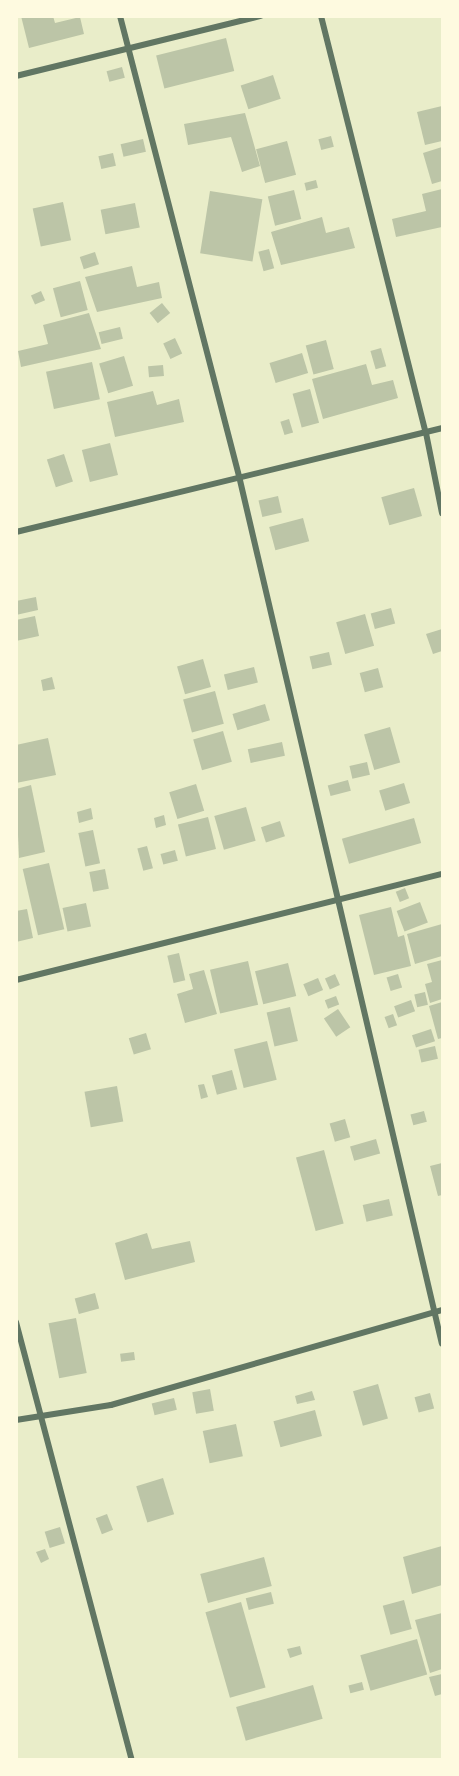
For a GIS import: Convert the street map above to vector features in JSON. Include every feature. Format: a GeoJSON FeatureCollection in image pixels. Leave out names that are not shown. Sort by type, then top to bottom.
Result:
{"type":"FeatureCollection","features":[{"type":"Feature","properties":{"kind":"street"},"geometry":{"type":"LineString","coordinates":[[120,16],[239,476],[442,1344]]}},
{"type":"Feature","properties":{"kind":"street"},"geometry":{"type":"LineString","coordinates":[[16,76],[261,16]]}},
{"type":"Feature","properties":{"kind":"street"},"geometry":{"type":"LineString","coordinates":[[321,16],[426,434],[442,513]]}},
{"type":"Feature","properties":{"kind":"street"},"geometry":{"type":"LineString","coordinates":[[16,532],[239,476],[426,434],[442,428]]}},
{"type":"Feature","properties":{"kind":"street"},"geometry":{"type":"LineString","coordinates":[[16,980],[339,897],[442,874]]}},
{"type":"Feature","properties":{"kind":"street"},"geometry":{"type":"LineString","coordinates":[[16,1420],[111,1404],[442,1310]]}},
{"type":"Feature","properties":{"kind":"street"},"geometry":{"type":"LineString","coordinates":[[16,1322],[44,1415],[132,1760]]}},
{"type":"Feature","properties":{"kind":"building"},"geometry":{"type":"Polygon","coordinates":[[[21,16],[53,16],[55,23],[80,17],[84,34],[29,48],[21,16]]]}},
{"type":"Feature","properties":{"kind":"building"},"geometry":{"type":"Polygon","coordinates":[[[226,38],[234,71],[164,88],[156,55],[226,38]]]}},
{"type":"Feature","properties":{"kind":"building"},"geometry":{"type":"Polygon","coordinates":[[[122,67],[125,78],[109,82],[107,71],[122,67]]]}},
{"type":"Feature","properties":{"kind":"building"},"geometry":{"type":"Polygon","coordinates":[[[273,75],[281,99],[248,109],[241,86],[273,75]]]}},
{"type":"Feature","properties":{"kind":"building"},"geometry":{"type":"Polygon","coordinates":[[[442,106],[442,141],[425,145],[417,112],[442,106]]]}},
{"type":"Feature","properties":{"kind":"building"},"geometry":{"type":"Polygon","coordinates":[[[245,113],[260,166],[242,172],[231,137],[188,145],[184,124],[245,113]]]}},
{"type":"Feature","properties":{"kind":"building"},"geometry":{"type":"Polygon","coordinates":[[[331,136],[334,147],[321,150],[318,139],[331,136]]]}},
{"type":"Feature","properties":{"kind":"building"},"geometry":{"type":"Polygon","coordinates":[[[143,139],[146,152],[124,157],[121,144],[143,139]]]}},
{"type":"Feature","properties":{"kind":"building"},"geometry":{"type":"Polygon","coordinates":[[[287,141],[296,175],[265,183],[256,149],[287,141]]]}},
{"type":"Feature","properties":{"kind":"building"},"geometry":{"type":"Polygon","coordinates":[[[442,147],[442,181],[432,184],[423,153],[442,147]]]}},
{"type":"Feature","properties":{"kind":"building"},"geometry":{"type":"Polygon","coordinates":[[[113,153],[116,166],[101,169],[98,156],[113,153]]]}},
{"type":"Feature","properties":{"kind":"building"},"geometry":{"type":"Polygon","coordinates":[[[316,180],[318,188],[306,191],[304,183],[316,180]]]}},
{"type":"Feature","properties":{"kind":"building"},"geometry":{"type":"Polygon","coordinates":[[[442,189],[442,227],[396,237],[392,219],[426,211],[422,194],[442,189]]]}},
{"type":"Feature","properties":{"kind":"building"},"geometry":{"type":"Polygon","coordinates":[[[294,190],[301,219],[275,226],[268,197],[294,190]]]}},
{"type":"Feature","properties":{"kind":"building"},"geometry":{"type":"Polygon","coordinates":[[[210,191],[262,199],[252,262],[200,253],[210,191]]]}},
{"type":"Feature","properties":{"kind":"building"},"geometry":{"type":"Polygon","coordinates":[[[63,202],[71,240],[41,247],[33,208],[63,202]]]}},
{"type":"Feature","properties":{"kind":"building"},"geometry":{"type":"Polygon","coordinates":[[[135,203],[140,228],[105,234],[101,210],[135,203]]]}},
{"type":"Feature","properties":{"kind":"building"},"geometry":{"type":"Polygon","coordinates":[[[322,217],[326,233],[349,227],[355,248],[281,265],[271,232],[322,217]]]}},
{"type":"Feature","properties":{"kind":"building"},"geometry":{"type":"Polygon","coordinates":[[[269,249],[274,268],[264,271],[258,252],[269,249]]]}},
{"type":"Feature","properties":{"kind":"building"},"geometry":{"type":"Polygon","coordinates":[[[95,252],[99,264],[84,269],[80,257],[95,252]]]}},
{"type":"Feature","properties":{"kind":"building"},"geometry":{"type":"Polygon","coordinates":[[[132,266],[137,287],[159,282],[162,298],[97,312],[85,277],[132,266]]]}},
{"type":"Feature","properties":{"kind":"building"},"geometry":{"type":"Polygon","coordinates":[[[80,281],[88,310],[61,317],[53,288],[80,281]]]}},
{"type":"Feature","properties":{"kind":"building"},"geometry":{"type":"Polygon","coordinates":[[[41,291],[45,300],[35,305],[31,295],[41,291]]]}},
{"type":"Feature","properties":{"kind":"building"},"geometry":{"type":"Polygon","coordinates":[[[162,303],[170,313],[158,323],[150,313],[162,303]]]}},
{"type":"Feature","properties":{"kind":"building"},"geometry":{"type":"Polygon","coordinates":[[[89,313],[101,349],[21,367],[18,351],[48,344],[43,325],[89,313]]]}},
{"type":"Feature","properties":{"kind":"building"},"geometry":{"type":"Polygon","coordinates":[[[120,327],[123,339],[102,344],[99,332],[120,327]]]}},
{"type":"Feature","properties":{"kind":"building"},"geometry":{"type":"Polygon","coordinates":[[[175,338],[182,353],[170,359],[163,343],[175,338]]]}},
{"type":"Feature","properties":{"kind":"building"},"geometry":{"type":"Polygon","coordinates":[[[326,340],[334,369],[313,374],[306,345],[326,340]]]}},
{"type":"Feature","properties":{"kind":"building"},"geometry":{"type":"Polygon","coordinates":[[[381,348],[386,366],[376,369],[370,351],[381,348]]]}},
{"type":"Feature","properties":{"kind":"building"},"geometry":{"type":"Polygon","coordinates":[[[302,353],[308,373],[276,383],[269,363],[302,353]]]}},
{"type":"Feature","properties":{"kind":"building"},"geometry":{"type":"Polygon","coordinates":[[[124,356],[133,386],[108,393],[99,364],[124,356]]]}},
{"type":"Feature","properties":{"kind":"building"},"geometry":{"type":"Polygon","coordinates":[[[92,362],[100,399],[54,409],[46,372],[92,362]]]}},
{"type":"Feature","properties":{"kind":"building"},"geometry":{"type":"Polygon","coordinates":[[[366,364],[372,385],[393,380],[398,398],[323,419],[312,379],[366,364]]]}},
{"type":"Feature","properties":{"kind":"building"},"geometry":{"type":"Polygon","coordinates":[[[163,365],[164,376],[149,377],[148,366],[163,365]]]}},
{"type":"Feature","properties":{"kind":"building"},"geometry":{"type":"Polygon","coordinates":[[[310,389],[319,423],[302,427],[293,394],[310,389]]]}},
{"type":"Feature","properties":{"kind":"building"},"geometry":{"type":"Polygon","coordinates":[[[153,391],[157,405],[179,399],[184,422],[115,437],[107,402],[153,391]]]}},
{"type":"Feature","properties":{"kind":"building"},"geometry":{"type":"Polygon","coordinates":[[[289,419],[293,432],[284,435],[280,422],[289,419]]]}},
{"type":"Feature","properties":{"kind":"building"},"geometry":{"type":"Polygon","coordinates":[[[110,443],[118,475],[90,482],[82,450],[110,443]]]}},
{"type":"Feature","properties":{"kind":"building"},"geometry":{"type":"Polygon","coordinates":[[[64,454],[73,482],[56,487],[47,460],[64,454]]]}},
{"type":"Feature","properties":{"kind":"building"},"geometry":{"type":"Polygon","coordinates":[[[414,488],[422,516],[389,525],[381,497],[414,488]]]}},
{"type":"Feature","properties":{"kind":"building"},"geometry":{"type":"Polygon","coordinates":[[[278,496],[282,513],[262,517],[259,500],[278,496]]]}},
{"type":"Feature","properties":{"kind":"building"},"geometry":{"type":"Polygon","coordinates":[[[303,518],[309,541],[275,550],[269,527],[303,518]]]}},
{"type":"Feature","properties":{"kind":"building"},"geometry":{"type":"Polygon","coordinates":[[[36,597],[38,610],[16,615],[16,601],[36,597]]]}},
{"type":"Feature","properties":{"kind":"building"},"geometry":{"type":"Polygon","coordinates":[[[391,608],[395,623],[375,629],[371,613],[391,608]]]}},
{"type":"Feature","properties":{"kind":"building"},"geometry":{"type":"Polygon","coordinates":[[[365,614],[374,646],[345,654],[336,622],[365,614]]]}},
{"type":"Feature","properties":{"kind":"building"},"geometry":{"type":"Polygon","coordinates":[[[35,616],[39,636],[16,641],[16,620],[35,616]]]}},
{"type":"Feature","properties":{"kind":"building"},"geometry":{"type":"Polygon","coordinates":[[[442,629],[442,651],[433,654],[426,634],[442,629]]]}},
{"type":"Feature","properties":{"kind":"building"},"geometry":{"type":"Polygon","coordinates":[[[329,652],[332,665],[312,669],[310,656],[329,652]]]}},
{"type":"Feature","properties":{"kind":"building"},"geometry":{"type":"Polygon","coordinates":[[[203,659],[211,687],[185,694],[177,666],[203,659]]]}},
{"type":"Feature","properties":{"kind":"building"},"geometry":{"type":"Polygon","coordinates":[[[254,667],[258,683],[228,690],[224,674],[254,667]]]}},
{"type":"Feature","properties":{"kind":"building"},"geometry":{"type":"Polygon","coordinates":[[[378,668],[383,687],[365,692],[360,673],[378,668]]]}},
{"type":"Feature","properties":{"kind":"building"},"geometry":{"type":"Polygon","coordinates":[[[52,677],[55,689],[43,691],[41,680],[52,677]]]}},
{"type":"Feature","properties":{"kind":"building"},"geometry":{"type":"Polygon","coordinates":[[[215,691],[224,724],[192,732],[183,700],[215,691]]]}},
{"type":"Feature","properties":{"kind":"building"},"geometry":{"type":"Polygon","coordinates":[[[265,704],[270,720],[237,730],[232,714],[265,704]]]}},
{"type":"Feature","properties":{"kind":"building"},"geometry":{"type":"Polygon","coordinates":[[[390,727],[400,763],[374,770],[364,734],[390,727]]]}},
{"type":"Feature","properties":{"kind":"building"},"geometry":{"type":"Polygon","coordinates":[[[223,731],[232,762],[202,770],[193,740],[223,731]]]}},
{"type":"Feature","properties":{"kind":"building"},"geometry":{"type":"Polygon","coordinates":[[[48,738],[56,775],[16,783],[16,745],[48,738]]]}},
{"type":"Feature","properties":{"kind":"building"},"geometry":{"type":"Polygon","coordinates":[[[282,742],[285,756],[251,763],[248,749],[282,742]]]}},
{"type":"Feature","properties":{"kind":"building"},"geometry":{"type":"Polygon","coordinates":[[[367,762],[370,775],[352,779],[349,766],[367,762]]]}},
{"type":"Feature","properties":{"kind":"building"},"geometry":{"type":"Polygon","coordinates":[[[348,780],[351,791],[331,796],[328,785],[348,780]]]}},
{"type":"Feature","properties":{"kind":"building"},"geometry":{"type":"Polygon","coordinates":[[[404,783],[410,803],[385,811],[379,791],[404,783]]]}},
{"type":"Feature","properties":{"kind":"building"},"geometry":{"type":"Polygon","coordinates":[[[196,784],[204,811],[177,819],[169,792],[196,784]]]}},
{"type":"Feature","properties":{"kind":"building"},"geometry":{"type":"Polygon","coordinates":[[[31,785],[45,852],[19,858],[16,789],[31,785]]]}},
{"type":"Feature","properties":{"kind":"building"},"geometry":{"type":"Polygon","coordinates":[[[246,807],[256,841],[224,850],[214,816],[246,807]]]}},
{"type":"Feature","properties":{"kind":"building"},"geometry":{"type":"Polygon","coordinates":[[[91,808],[93,819],[79,823],[77,812],[91,808]]]}},
{"type":"Feature","properties":{"kind":"building"},"geometry":{"type":"Polygon","coordinates":[[[164,815],[166,825],[156,828],[154,818],[164,815]]]}},
{"type":"Feature","properties":{"kind":"building"},"geometry":{"type":"Polygon","coordinates":[[[208,817],[216,849],[186,857],[178,824],[208,817]]]}},
{"type":"Feature","properties":{"kind":"building"},"geometry":{"type":"Polygon","coordinates":[[[414,818],[421,843],[349,864],[342,839],[414,818]]]}},
{"type":"Feature","properties":{"kind":"building"},"geometry":{"type":"Polygon","coordinates":[[[280,821],[285,836],[266,842],[261,827],[280,821]]]}},
{"type":"Feature","properties":{"kind":"building"},"geometry":{"type":"Polygon","coordinates":[[[93,830],[100,863],[85,866],[78,833],[93,830]]]}},
{"type":"Feature","properties":{"kind":"building"},"geometry":{"type":"Polygon","coordinates":[[[147,846],[153,868],[143,871],[137,849],[147,846]]]}},
{"type":"Feature","properties":{"kind":"building"},"geometry":{"type":"Polygon","coordinates":[[[175,850],[178,861],[163,865],[161,854],[175,850]]]}},
{"type":"Feature","properties":{"kind":"building"},"geometry":{"type":"Polygon","coordinates":[[[49,863],[64,929],[38,935],[23,869],[49,863]]]}},
{"type":"Feature","properties":{"kind":"building"},"geometry":{"type":"Polygon","coordinates":[[[105,869],[109,889],[93,892],[89,872],[105,869]]]}},
{"type":"Feature","properties":{"kind":"building"},"geometry":{"type":"Polygon","coordinates":[[[405,888],[409,898],[400,902],[396,892],[405,888]]]}},
{"type":"Feature","properties":{"kind":"building"},"geometry":{"type":"Polygon","coordinates":[[[420,902],[428,923],[405,931],[397,911],[420,902]]]}},
{"type":"Feature","properties":{"kind":"building"},"geometry":{"type":"Polygon","coordinates":[[[86,903],[91,926],[68,931],[63,908],[86,903]]]}},
{"type":"Feature","properties":{"kind":"building"},"geometry":{"type":"Polygon","coordinates":[[[391,907],[398,937],[404,935],[411,966],[374,975],[359,915],[391,907]]]}},
{"type":"Feature","properties":{"kind":"building"},"geometry":{"type":"Polygon","coordinates":[[[27,909],[33,938],[16,942],[16,911],[27,909]]]}},
{"type":"Feature","properties":{"kind":"building"},"geometry":{"type":"Polygon","coordinates":[[[442,924],[442,956],[415,964],[407,934],[442,924]]]}},
{"type":"Feature","properties":{"kind":"building"},"geometry":{"type":"Polygon","coordinates":[[[179,953],[185,980],[174,983],[167,956],[179,953]]]}},
{"type":"Feature","properties":{"kind":"building"},"geometry":{"type":"Polygon","coordinates":[[[442,960],[442,999],[430,1003],[425,984],[432,982],[427,964],[442,960]]]}},
{"type":"Feature","properties":{"kind":"building"},"geometry":{"type":"Polygon","coordinates":[[[248,961],[258,1005],[220,1014],[210,970],[248,961]]]}},
{"type":"Feature","properties":{"kind":"building"},"geometry":{"type":"Polygon","coordinates":[[[288,963],[296,996],[263,1004],[255,971],[288,963]]]}},
{"type":"Feature","properties":{"kind":"building"},"geometry":{"type":"Polygon","coordinates":[[[204,970],[217,1014],[185,1023],[177,994],[193,989],[189,974],[204,970]]]}},
{"type":"Feature","properties":{"kind":"building"},"geometry":{"type":"Polygon","coordinates":[[[335,974],[340,985],[330,989],[325,978],[335,974]]]}},
{"type":"Feature","properties":{"kind":"building"},"geometry":{"type":"Polygon","coordinates":[[[398,974],[402,987],[391,991],[387,978],[398,974]]]}},
{"type":"Feature","properties":{"kind":"building"},"geometry":{"type":"Polygon","coordinates":[[[318,978],[323,990],[308,996],[303,984],[318,978]]]}},
{"type":"Feature","properties":{"kind":"building"},"geometry":{"type":"Polygon","coordinates":[[[425,992],[428,1005],[417,1007],[414,994],[425,992]]]}},
{"type":"Feature","properties":{"kind":"building"},"geometry":{"type":"Polygon","coordinates":[[[336,996],[339,1004],[328,1009],[325,1000],[336,996]]]}},
{"type":"Feature","properties":{"kind":"building"},"geometry":{"type":"Polygon","coordinates":[[[411,1000],[415,1011],[398,1017],[394,1006],[411,1000]]]}},
{"type":"Feature","properties":{"kind":"building"},"geometry":{"type":"Polygon","coordinates":[[[442,1002],[442,1038],[438,1039],[429,1006],[442,1002]]]}},
{"type":"Feature","properties":{"kind":"building"},"geometry":{"type":"Polygon","coordinates":[[[290,1007],[298,1041],[274,1047],[267,1012],[290,1007]]]}},
{"type":"Feature","properties":{"kind":"building"},"geometry":{"type":"Polygon","coordinates":[[[338,1009],[350,1027],[336,1037],[324,1019],[338,1009]]]}},
{"type":"Feature","properties":{"kind":"building"},"geometry":{"type":"Polygon","coordinates":[[[393,1014],[397,1025],[389,1028],[385,1017],[393,1014]]]}},
{"type":"Feature","properties":{"kind":"building"},"geometry":{"type":"Polygon","coordinates":[[[431,1029],[435,1041],[416,1048],[412,1035],[431,1029]]]}},
{"type":"Feature","properties":{"kind":"building"},"geometry":{"type":"Polygon","coordinates":[[[146,1033],[151,1049],[134,1055],[129,1038],[146,1033]]]}},
{"type":"Feature","properties":{"kind":"building"},"geometry":{"type":"Polygon","coordinates":[[[267,1041],[277,1080],[244,1088],[234,1049],[267,1041]]]}},
{"type":"Feature","properties":{"kind":"building"},"geometry":{"type":"Polygon","coordinates":[[[435,1046],[438,1059],[421,1062],[418,1050],[435,1046]]]}},
{"type":"Feature","properties":{"kind":"building"},"geometry":{"type":"Polygon","coordinates":[[[232,1070],[237,1089],[217,1095],[212,1075],[232,1070]]]}},
{"type":"Feature","properties":{"kind":"building"},"geometry":{"type":"Polygon","coordinates":[[[204,1084],[208,1097],[201,1099],[198,1085],[204,1084]]]}},
{"type":"Feature","properties":{"kind":"building"},"geometry":{"type":"Polygon","coordinates":[[[117,1086],[123,1121],[91,1127],[85,1092],[117,1086]]]}},
{"type":"Feature","properties":{"kind":"building"},"geometry":{"type":"Polygon","coordinates":[[[424,1111],[427,1122],[413,1125],[410,1115],[424,1111]]]}},
{"type":"Feature","properties":{"kind":"building"},"geometry":{"type":"Polygon","coordinates":[[[345,1119],[350,1137],[335,1142],[330,1123],[345,1119]]]}},
{"type":"Feature","properties":{"kind":"building"},"geometry":{"type":"Polygon","coordinates":[[[376,1139],[380,1153],[354,1161],[350,1146],[376,1139]]]}},
{"type":"Feature","properties":{"kind":"building"},"geometry":{"type":"Polygon","coordinates":[[[324,1150],[344,1223],[316,1231],[296,1158],[324,1150]]]}},
{"type":"Feature","properties":{"kind":"building"},"geometry":{"type":"Polygon","coordinates":[[[442,1163],[442,1195],[438,1196],[430,1166],[442,1163]]]}},
{"type":"Feature","properties":{"kind":"building"},"geometry":{"type":"Polygon","coordinates":[[[389,1199],[393,1216],[367,1222],[363,1205],[389,1199]]]}},
{"type":"Feature","properties":{"kind":"building"},"geometry":{"type":"Polygon","coordinates":[[[147,1233],[152,1249],[190,1241],[195,1262],[125,1280],[115,1243],[147,1233]]]}},
{"type":"Feature","properties":{"kind":"building"},"geometry":{"type":"Polygon","coordinates":[[[95,1293],[99,1308],[79,1314],[75,1298],[95,1293]]]}},
{"type":"Feature","properties":{"kind":"building"},"geometry":{"type":"Polygon","coordinates":[[[76,1318],[87,1373],[59,1378],[49,1323],[76,1318]]]}},
{"type":"Feature","properties":{"kind":"building"},"geometry":{"type":"Polygon","coordinates":[[[134,1352],[135,1360],[121,1362],[120,1354],[134,1352]]]}},
{"type":"Feature","properties":{"kind":"building"},"geometry":{"type":"Polygon","coordinates":[[[378,1384],[388,1419],[363,1426],[353,1391],[378,1384]]]}},
{"type":"Feature","properties":{"kind":"building"},"geometry":{"type":"Polygon","coordinates":[[[210,1389],[214,1411],[196,1414],[192,1392],[210,1389]]]}},
{"type":"Feature","properties":{"kind":"building"},"geometry":{"type":"Polygon","coordinates":[[[312,1391],[315,1400],[297,1404],[295,1396],[312,1391]]]}},
{"type":"Feature","properties":{"kind":"building"},"geometry":{"type":"Polygon","coordinates":[[[430,1393],[434,1408],[419,1413],[415,1397],[430,1393]]]}},
{"type":"Feature","properties":{"kind":"building"},"geometry":{"type":"Polygon","coordinates":[[[174,1398],[177,1410],[155,1415],[152,1404],[174,1398]]]}},
{"type":"Feature","properties":{"kind":"building"},"geometry":{"type":"Polygon","coordinates":[[[315,1410],[322,1436],[280,1447],[273,1421],[315,1410]]]}},
{"type":"Feature","properties":{"kind":"building"},"geometry":{"type":"Polygon","coordinates":[[[236,1424],[243,1456],[210,1463],[203,1431],[236,1424]]]}},
{"type":"Feature","properties":{"kind":"building"},"geometry":{"type":"Polygon","coordinates":[[[163,1478],[174,1514],[147,1523],[136,1486],[163,1478]]]}},
{"type":"Feature","properties":{"kind":"building"},"geometry":{"type":"Polygon","coordinates":[[[107,1514],[113,1530],[102,1534],[96,1518],[107,1514]]]}},
{"type":"Feature","properties":{"kind":"building"},"geometry":{"type":"Polygon","coordinates":[[[60,1527],[65,1543],[50,1548],[45,1532],[60,1527]]]}},
{"type":"Feature","properties":{"kind":"building"},"geometry":{"type":"Polygon","coordinates":[[[442,1546],[442,1585],[412,1594],[403,1557],[442,1546]]]}},
{"type":"Feature","properties":{"kind":"building"},"geometry":{"type":"Polygon","coordinates":[[[45,1549],[49,1559],[41,1563],[36,1552],[45,1549]]]}},
{"type":"Feature","properties":{"kind":"building"},"geometry":{"type":"Polygon","coordinates":[[[264,1557],[272,1586],[208,1603],[200,1574],[264,1557]]]}},
{"type":"Feature","properties":{"kind":"building"},"geometry":{"type":"Polygon","coordinates":[[[271,1592],[274,1604],[249,1610],[246,1598],[271,1592]]]}},
{"type":"Feature","properties":{"kind":"building"},"geometry":{"type":"Polygon","coordinates":[[[404,1600],[412,1629],[391,1635],[383,1606],[404,1600]]]}},
{"type":"Feature","properties":{"kind":"building"},"geometry":{"type":"Polygon","coordinates":[[[241,1602],[266,1688],[230,1698],[205,1612],[241,1602]]]}},
{"type":"Feature","properties":{"kind":"building"},"geometry":{"type":"Polygon","coordinates":[[[442,1613],[442,1669],[430,1673],[415,1620],[442,1613]]]}},
{"type":"Feature","properties":{"kind":"building"},"geometry":{"type":"Polygon","coordinates":[[[417,1639],[427,1675],[370,1691],[360,1655],[417,1639]]]}},
{"type":"Feature","properties":{"kind":"building"},"geometry":{"type":"Polygon","coordinates":[[[300,1646],[302,1654],[290,1658],[287,1649],[300,1646]]]}},
{"type":"Feature","properties":{"kind":"building"},"geometry":{"type":"Polygon","coordinates":[[[442,1674],[442,1694],[435,1696],[429,1677],[442,1674]]]}},
{"type":"Feature","properties":{"kind":"building"},"geometry":{"type":"Polygon","coordinates":[[[362,1682],[364,1690],[350,1693],[348,1685],[362,1682]]]}},
{"type":"Feature","properties":{"kind":"building"},"geometry":{"type":"Polygon","coordinates":[[[313,1685],[323,1719],[246,1741],[236,1707],[313,1685]]]}}]}
